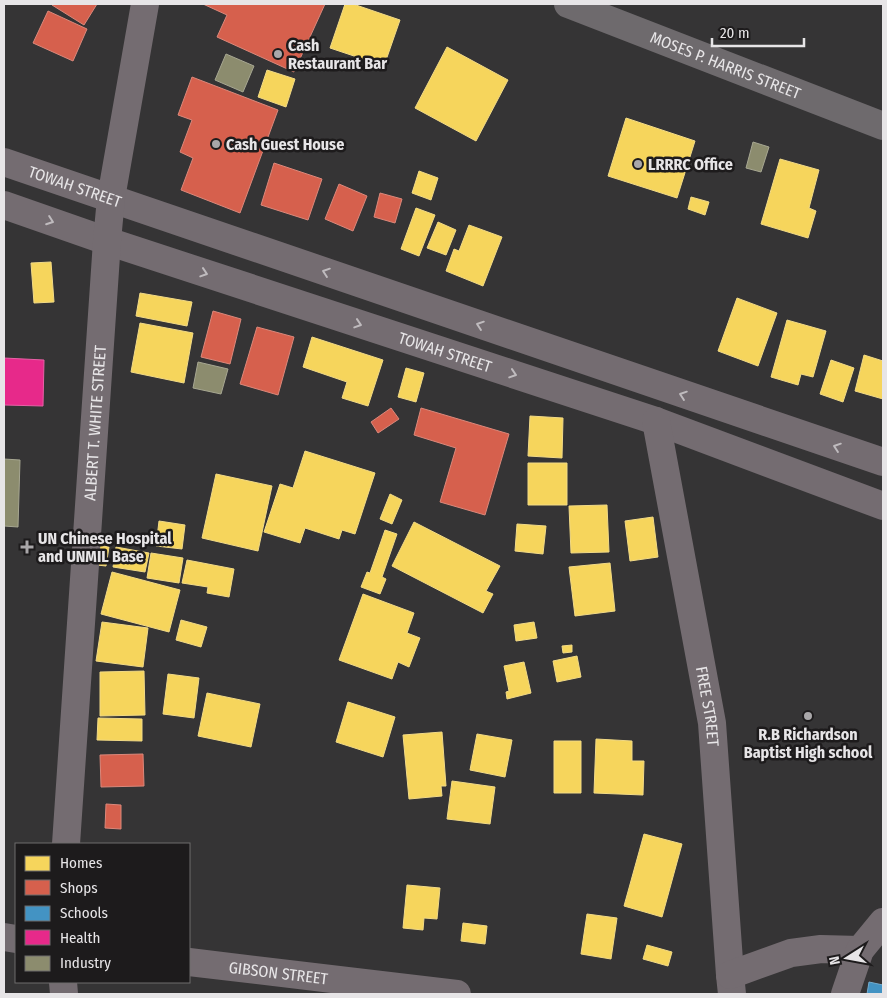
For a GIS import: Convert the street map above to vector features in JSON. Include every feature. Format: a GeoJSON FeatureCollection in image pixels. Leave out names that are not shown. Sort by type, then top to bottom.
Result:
{"type":"FeatureCollection","features":[{"type":"Feature","properties":{"kind":"highway","name":"MOSES P. HARRIS STREET"},"geometry":{"type":"LineString","coordinates":[[568,4],[883,126]]}},
{"type":"Feature","properties":{"kind":"street","name":"ALBERT T. WHITE STREET"},"geometry":{"type":"LineString","coordinates":[[66,843],[111,198],[145,4]]}},
{"type":"Feature","properties":{"kind":"street","name":"TOWAH STREET"},"geometry":{"type":"LineString","coordinates":[[4,162],[883,462]]}},
{"type":"Feature","properties":{"kind":"street","name":"TOWAH STREET"},"geometry":{"type":"LineString","coordinates":[[4,205],[107,241],[656,421],[883,506]]}},
{"type":"Feature","properties":{"kind":"street","name":"FREE STREET"},"geometry":{"type":"LineString","coordinates":[[656,421],[712,724],[731,985]]}},
{"type":"Feature","properties":{"kind":"street"},"geometry":{"type":"LineString","coordinates":[[844,994],[860,950],[883,922]]}},
{"type":"Feature","properties":{"kind":"street"},"geometry":{"type":"LineString","coordinates":[[731,985],[791,953],[820,949],[860,950]]}},
{"type":"Feature","properties":{"kind":"street","name":"GIBSON STREET"},"geometry":{"type":"LineString","coordinates":[[190,962],[457,994]]}},
{"type":"Feature","properties":{"kind":"building: Homes"},"geometry":{"type":"Polygon","coordinates":[[[345,4],[353,4],[400,20],[384,66],[330,48],[345,4]]]}},
{"type":"Feature","properties":{"kind":"building: Homes"},"geometry":{"type":"Polygon","coordinates":[[[447,47],[508,80],[476,141],[415,108],[447,47]]]}},
{"type":"Feature","properties":{"kind":"building: Homes"},"geometry":{"type":"Polygon","coordinates":[[[267,70],[295,79],[286,107],[258,97],[267,70]]]}},
{"type":"Feature","properties":{"kind":"building: Homes"},"geometry":{"type":"Polygon","coordinates":[[[626,118],[695,141],[677,198],[608,176],[626,118]]]}},
{"type":"Feature","properties":{"kind":"building: Homes"},"geometry":{"type":"Polygon","coordinates":[[[780,159],[819,170],[809,208],[816,211],[808,238],[761,224],[780,159]]]}},
{"type":"Feature","properties":{"kind":"building: Homes"},"geometry":{"type":"Polygon","coordinates":[[[419,171],[438,178],[431,200],[412,193],[419,171]]]}},
{"type":"Feature","properties":{"kind":"building: Homes"},"geometry":{"type":"Polygon","coordinates":[[[691,197],[709,202],[705,215],[688,209],[691,197]]]}},
{"type":"Feature","properties":{"kind":"building: Homes"},"geometry":{"type":"Polygon","coordinates":[[[416,208],[435,215],[419,256],[401,249],[416,208]]]}},
{"type":"Feature","properties":{"kind":"building: Homes"},"geometry":{"type":"Polygon","coordinates":[[[438,222],[456,230],[446,255],[427,248],[438,222]]]}},
{"type":"Feature","properties":{"kind":"building: Homes"},"geometry":{"type":"Polygon","coordinates":[[[469,225],[502,237],[483,286],[446,271],[454,249],[459,251],[469,225]]]}},
{"type":"Feature","properties":{"kind":"building: Homes"},"geometry":{"type":"Polygon","coordinates":[[[51,262],[54,302],[34,303],[31,263],[51,262]]]}},
{"type":"Feature","properties":{"kind":"building: Homes"},"geometry":{"type":"Polygon","coordinates":[[[140,293],[192,302],[187,326],[136,316],[140,293]]]}},
{"type":"Feature","properties":{"kind":"building: Homes"},"geometry":{"type":"Polygon","coordinates":[[[737,298],[777,313],[758,366],[718,351],[737,298]]]}},
{"type":"Feature","properties":{"kind":"building: Homes"},"geometry":{"type":"Polygon","coordinates":[[[787,320],[826,331],[813,377],[801,374],[798,385],[771,377],[787,320]]]}},
{"type":"Feature","properties":{"kind":"building: Homes"},"geometry":{"type":"Polygon","coordinates":[[[140,323],[193,333],[184,383],[131,372],[140,323]]]}},
{"type":"Feature","properties":{"kind":"building: Homes"},"geometry":{"type":"Polygon","coordinates":[[[312,337],[383,360],[368,406],[342,398],[347,382],[303,367],[312,337]]]}},
{"type":"Feature","properties":{"kind":"building: Homes"},"geometry":{"type":"Polygon","coordinates":[[[864,355],[883,361],[883,399],[855,391],[864,355]]]}},
{"type":"Feature","properties":{"kind":"building: Homes"},"geometry":{"type":"Polygon","coordinates":[[[831,360],[854,368],[843,402],[820,394],[831,360]]]}},
{"type":"Feature","properties":{"kind":"building: Homes"},"geometry":{"type":"Polygon","coordinates":[[[406,368],[424,373],[416,402],[398,397],[406,368]]]}},
{"type":"Feature","properties":{"kind":"building: Homes"},"geometry":{"type":"Polygon","coordinates":[[[530,416],[563,418],[562,458],[528,456],[530,416]]]}},
{"type":"Feature","properties":{"kind":"building: Homes"},"geometry":{"type":"Polygon","coordinates":[[[305,451],[375,473],[355,534],[342,530],[339,539],[305,528],[300,543],[264,532],[280,484],[293,488],[305,451]]]}},
{"type":"Feature","properties":{"kind":"building: Homes"},"geometry":{"type":"Polygon","coordinates":[[[528,463],[567,463],[567,505],[528,505],[528,463]]]}},
{"type":"Feature","properties":{"kind":"building: Homes"},"geometry":{"type":"Polygon","coordinates":[[[216,474],[272,486],[258,551],[202,538],[216,474]]]}},
{"type":"Feature","properties":{"kind":"building: Homes"},"geometry":{"type":"Polygon","coordinates":[[[390,494],[402,500],[392,524],[380,519],[390,494]]]}},
{"type":"Feature","properties":{"kind":"building: Homes"},"geometry":{"type":"Polygon","coordinates":[[[607,505],[609,552],[571,553],[569,506],[607,505]]]}},
{"type":"Feature","properties":{"kind":"building: Homes"},"geometry":{"type":"Polygon","coordinates":[[[653,517],[658,557],[630,561],[625,521],[653,517]]]}},
{"type":"Feature","properties":{"kind":"building: Homes"},"geometry":{"type":"Polygon","coordinates":[[[159,521],[185,525],[182,549],[156,546],[159,521]]]}},
{"type":"Feature","properties":{"kind":"building: Homes"},"geometry":{"type":"Polygon","coordinates":[[[414,522],[500,566],[486,591],[493,594],[483,613],[392,566],[414,522]]]}},
{"type":"Feature","properties":{"kind":"building: Homes"},"geometry":{"type":"Polygon","coordinates":[[[517,524],[546,526],[543,554],[515,551],[517,524]]]}},
{"type":"Feature","properties":{"kind":"building: Homes"},"geometry":{"type":"Polygon","coordinates":[[[385,530],[397,534],[382,577],[386,579],[380,594],[361,587],[367,572],[370,573],[385,530]]]}},
{"type":"Feature","properties":{"kind":"building: Homes"},"geometry":{"type":"Polygon","coordinates":[[[91,544],[109,547],[106,566],[88,564],[91,544]]]}},
{"type":"Feature","properties":{"kind":"building: Homes"},"geometry":{"type":"Polygon","coordinates":[[[116,547],[149,553],[145,572],[113,567],[116,547]]]}},
{"type":"Feature","properties":{"kind":"building: Homes"},"geometry":{"type":"Polygon","coordinates":[[[151,553],[183,558],[179,583],[147,578],[151,553]]]}},
{"type":"Feature","properties":{"kind":"building: Homes"},"geometry":{"type":"Polygon","coordinates":[[[187,560],[234,569],[229,597],[207,593],[208,587],[182,583],[187,560]]]}},
{"type":"Feature","properties":{"kind":"building: Homes"},"geometry":{"type":"Polygon","coordinates":[[[610,563],[615,611],[575,616],[569,567],[610,563]]]}},
{"type":"Feature","properties":{"kind":"building: Homes"},"geometry":{"type":"Polygon","coordinates":[[[112,572],[180,590],[169,632],[101,614],[112,572]]]}},
{"type":"Feature","properties":{"kind":"building: Homes"},"geometry":{"type":"Polygon","coordinates":[[[363,594],[414,613],[407,633],[420,638],[409,667],[398,662],[392,679],[339,660],[363,594]]]}},
{"type":"Feature","properties":{"kind":"building: Homes"},"geometry":{"type":"Polygon","coordinates":[[[181,620],[207,627],[201,647],[176,640],[181,620]]]}},
{"type":"Feature","properties":{"kind":"building: Homes"},"geometry":{"type":"Polygon","coordinates":[[[102,622],[148,628],[143,667],[96,661],[102,622]]]}},
{"type":"Feature","properties":{"kind":"building: Homes"},"geometry":{"type":"Polygon","coordinates":[[[534,622],[537,638],[516,641],[514,625],[534,622]]]}},
{"type":"Feature","properties":{"kind":"building: Homes"},"geometry":{"type":"Polygon","coordinates":[[[572,645],[572,652],[563,653],[562,646],[572,645]]]}},
{"type":"Feature","properties":{"kind":"building: Homes"},"geometry":{"type":"Polygon","coordinates":[[[577,656],[581,677],[557,682],[553,661],[577,656]]]}},
{"type":"Feature","properties":{"kind":"building: Homes"},"geometry":{"type":"Polygon","coordinates":[[[524,662],[531,693],[507,699],[506,692],[509,691],[504,666],[524,662]]]}},
{"type":"Feature","properties":{"kind":"building: Homes"},"geometry":{"type":"Polygon","coordinates":[[[144,671],[145,715],[100,716],[100,672],[144,671]]]}},
{"type":"Feature","properties":{"kind":"building: Homes"},"geometry":{"type":"Polygon","coordinates":[[[168,674],[199,678],[194,718],[163,714],[168,674]]]}},
{"type":"Feature","properties":{"kind":"building: Homes"},"geometry":{"type":"Polygon","coordinates":[[[207,693],[260,704],[251,747],[198,736],[207,693]]]}},
{"type":"Feature","properties":{"kind":"building: Homes"},"geometry":{"type":"Polygon","coordinates":[[[348,702],[395,717],[383,757],[336,742],[348,702]]]}},
{"type":"Feature","properties":{"kind":"building: Homes"},"geometry":{"type":"Polygon","coordinates":[[[98,718],[142,719],[142,741],[97,740],[98,718]]]}},
{"type":"Feature","properties":{"kind":"building: Homes"},"geometry":{"type":"Polygon","coordinates":[[[442,732],[446,786],[441,786],[442,796],[409,799],[403,735],[442,732]]]}},
{"type":"Feature","properties":{"kind":"building: Homes"},"geometry":{"type":"Polygon","coordinates":[[[477,734],[512,740],[505,777],[470,770],[477,734]]]}},
{"type":"Feature","properties":{"kind":"building: Homes"},"geometry":{"type":"Polygon","coordinates":[[[596,739],[632,741],[632,761],[644,761],[643,795],[594,793],[596,739]]]}},
{"type":"Feature","properties":{"kind":"building: Homes"},"geometry":{"type":"Polygon","coordinates":[[[554,741],[581,741],[581,793],[554,793],[554,741]]]}},
{"type":"Feature","properties":{"kind":"building: Homes"},"geometry":{"type":"Polygon","coordinates":[[[452,781],[495,787],[490,824],[447,819],[452,781]]]}},
{"type":"Feature","properties":{"kind":"building: Homes"},"geometry":{"type":"Polygon","coordinates":[[[644,834],[682,844],[662,917],[624,906],[644,834]]]}},
{"type":"Feature","properties":{"kind":"building: Homes"},"geometry":{"type":"Polygon","coordinates":[[[407,885],[440,888],[437,919],[424,918],[423,930],[403,928],[407,885]]]}},
{"type":"Feature","properties":{"kind":"building: Homes"},"geometry":{"type":"Polygon","coordinates":[[[587,914],[617,918],[611,959],[581,954],[587,914]]]}},
{"type":"Feature","properties":{"kind":"building: Homes"},"geometry":{"type":"Polygon","coordinates":[[[463,923],[487,926],[485,944],[461,941],[463,923]]]}},
{"type":"Feature","properties":{"kind":"building: Homes"},"geometry":{"type":"Polygon","coordinates":[[[647,945],[672,952],[668,966],[643,959],[647,945]]]}},
{"type":"Feature","properties":{"kind":"building: Shops"},"geometry":{"type":"Polygon","coordinates":[[[52,4],[97,4],[84,25],[52,4]]]}},
{"type":"Feature","properties":{"kind":"building: Shops","name":"Cash Restaurant Bar"},"geometry":{"type":"Polygon","coordinates":[[[203,4],[325,4],[294,72],[217,37],[227,15],[203,4]]]}},
{"type":"Feature","properties":{"kind":"building: Shops"},"geometry":{"type":"Polygon","coordinates":[[[48,11],[87,29],[73,61],[33,43],[48,11]]]}},
{"type":"Feature","properties":{"kind":"building: Shops"},"geometry":{"type":"Polygon","coordinates":[[[192,77],[278,110],[240,213],[181,190],[193,158],[180,152],[192,120],[178,115],[192,77]]]}},
{"type":"Feature","properties":{"kind":"building: Shops"},"geometry":{"type":"Polygon","coordinates":[[[274,163],[322,179],[308,220],[261,205],[274,163]]]}},
{"type":"Feature","properties":{"kind":"building: Shops"},"geometry":{"type":"Polygon","coordinates":[[[339,184],[367,196],[353,231],[325,219],[339,184]]]}},
{"type":"Feature","properties":{"kind":"building: Shops"},"geometry":{"type":"Polygon","coordinates":[[[380,193],[402,199],[395,223],[374,217],[380,193]]]}},
{"type":"Feature","properties":{"kind":"building: Shops"},"geometry":{"type":"Polygon","coordinates":[[[213,311],[241,319],[230,364],[201,357],[213,311]]]}},
{"type":"Feature","properties":{"kind":"building: Shops"},"geometry":{"type":"Polygon","coordinates":[[[257,327],[294,337],[278,395],[240,384],[257,327]]]}},
{"type":"Feature","properties":{"kind":"building: Shops"},"geometry":{"type":"Polygon","coordinates":[[[391,408],[399,419],[378,433],[371,422],[391,408]]]}},
{"type":"Feature","properties":{"kind":"building: Shops"},"geometry":{"type":"Polygon","coordinates":[[[421,408],[509,434],[485,515],[440,502],[456,448],[414,435],[421,408]]]}},
{"type":"Feature","properties":{"kind":"building: Shops"},"geometry":{"type":"Polygon","coordinates":[[[143,754],[144,786],[101,787],[100,755],[143,754]]]}},
{"type":"Feature","properties":{"kind":"building: Shops"},"geometry":{"type":"Polygon","coordinates":[[[106,804],[121,805],[121,829],[105,828],[106,804]]]}},
{"type":"Feature","properties":{"kind":"building: Schools"},"geometry":{"type":"Polygon","coordinates":[[[869,982],[883,985],[883,994],[867,994],[869,982]]]}},
{"type":"Feature","properties":{"kind":"building: Health"},"geometry":{"type":"Polygon","coordinates":[[[4,358],[44,360],[43,406],[4,405],[4,358]]]}},
{"type":"Feature","properties":{"kind":"building: Industry"},"geometry":{"type":"Polygon","coordinates":[[[226,54],[254,66],[243,92],[215,80],[226,54]]]}},
{"type":"Feature","properties":{"kind":"building: Industry"},"geometry":{"type":"Polygon","coordinates":[[[753,142],[769,147],[761,172],[746,168],[753,142]]]}},
{"type":"Feature","properties":{"kind":"building: Industry"},"geometry":{"type":"Polygon","coordinates":[[[198,362],[228,369],[221,394],[193,388],[198,362]]]}},
{"type":"Feature","properties":{"kind":"building: Industry"},"geometry":{"type":"Polygon","coordinates":[[[4,459],[20,460],[18,527],[4,526],[4,459]]]}},
{"type":"Feature","properties":{"kind":"place","name":"Cash Restaurant Bar"},"geometry":{"type":"Point","coordinates":[278,54]}},
{"type":"Feature","properties":{"kind":"place","name":"Cash Guest House"},"geometry":{"type":"Point","coordinates":[216,144]}},
{"type":"Feature","properties":{"kind":"place","name":"LRRRC Office"},"geometry":{"type":"Point","coordinates":[638,164]}},
{"type":"Feature","properties":{"kind":"place","name":"UN Chinese Hospital and UNMIL Base"},"geometry":{"type":"Point","coordinates":[27,547]}},
{"type":"Feature","properties":{"kind":"place","name":"R.B Richardson Baptist High school"},"geometry":{"type":"Point","coordinates":[808,716]}}]}
